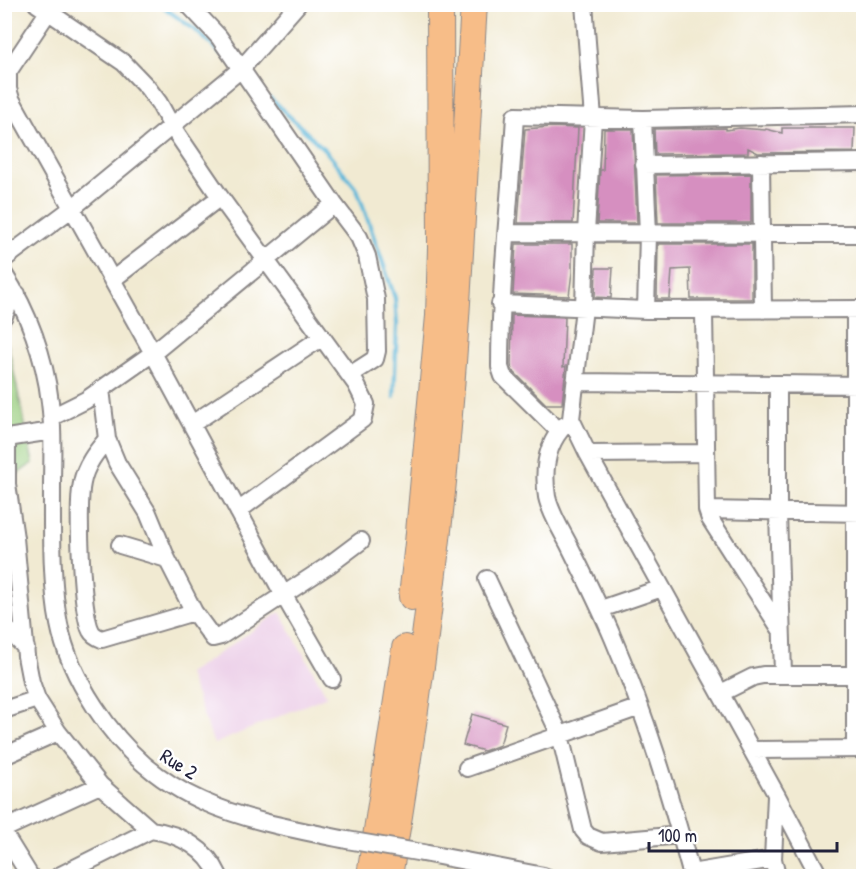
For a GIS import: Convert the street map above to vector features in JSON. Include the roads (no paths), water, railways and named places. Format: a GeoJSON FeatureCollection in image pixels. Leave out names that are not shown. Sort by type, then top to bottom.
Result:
{"type":"FeatureCollection","features":[{"type":"Feature","properties":{"kind":"highway"},"geometry":{"type":"LineString","coordinates":[[370,876],[401,678],[418,543],[439,316],[440,4]]}},
{"type":"Feature","properties":{"kind":"highway"},"geometry":{"type":"LineString","coordinates":[[389,876],[406,777],[437,538],[454,345],[474,4]]}},
{"type":"Feature","properties":{"kind":"street"},"geometry":{"type":"LineString","coordinates":[[188,4],[219,37],[359,237],[364,248],[376,299],[377,351],[375,359],[350,375]]}},
{"type":"Feature","properties":{"kind":"street"},"geometry":{"type":"LineString","coordinates":[[4,259],[71,208],[241,69],[298,4]]}},
{"type":"Feature","properties":{"kind":"street"},"geometry":{"type":"LineString","coordinates":[[584,4],[593,118],[585,232],[584,308],[571,419],[819,876]]}},
{"type":"Feature","properties":{"kind":"street"},"geometry":{"type":"LineString","coordinates":[[238,511],[363,419],[366,404],[350,375],[220,197],[171,125],[159,103],[124,63],[43,8],[6,71],[11,99],[153,352],[238,511],[283,594],[332,679]]}},
{"type":"Feature","properties":{"kind":"street"},"geometry":{"type":"LineString","coordinates":[[559,431],[501,372],[500,304],[515,116],[643,119],[864,114]]}},
{"type":"Feature","properties":{"kind":"street"},"geometry":{"type":"LineString","coordinates":[[643,119],[648,234],[646,310]]}},
{"type":"Feature","properties":{"kind":"street"},"geometry":{"type":"LineString","coordinates":[[644,165],[864,162]]}},
{"type":"Feature","properties":{"kind":"street"},"geometry":{"type":"LineString","coordinates":[[761,163],[760,234],[763,310]]}},
{"type":"Feature","properties":{"kind":"street"},"geometry":{"type":"LineString","coordinates":[[112,280],[220,197]]}},
{"type":"Feature","properties":{"kind":"street"},"geometry":{"type":"LineString","coordinates":[[219,876],[213,863],[202,850],[164,832],[151,830],[100,785],[58,732],[37,699],[31,682],[26,648],[7,484],[6,433],[52,424],[153,352],[334,204]]}},
{"type":"Feature","properties":{"kind":"street"},"geometry":{"type":"LineString","coordinates":[[507,233],[864,234]]}},
{"type":"Feature","properties":{"kind":"street","name":"Rue 2"},"geometry":{"type":"LineString","coordinates":[[4,274],[17,294],[46,377],[52,424],[55,586],[59,624],[69,662],[105,724],[122,745],[167,783],[202,802],[238,816],[265,824],[544,876]]}},
{"type":"Feature","properties":{"kind":"street"},"geometry":{"type":"LineString","coordinates":[[4,316],[17,294]]}},
{"type":"Feature","properties":{"kind":"street"},"geometry":{"type":"LineString","coordinates":[[500,304],[646,310],[859,309],[859,749],[752,750]]}},
{"type":"Feature","properties":{"kind":"street"},"geometry":{"type":"LineString","coordinates":[[704,310],[707,510],[710,519],[782,630]]}},
{"type":"Feature","properties":{"kind":"street"},"geometry":{"type":"LineString","coordinates":[[192,424],[321,338]]}},
{"type":"Feature","properties":{"kind":"street"},"geometry":{"type":"LineString","coordinates":[[576,382],[859,385]]}},
{"type":"Feature","properties":{"kind":"street"},"geometry":{"type":"LineString","coordinates":[[778,384],[778,513],[783,674]]}},
{"type":"Feature","properties":{"kind":"street"},"geometry":{"type":"LineString","coordinates":[[101,389],[107,439],[117,463],[148,513],[167,559],[194,612],[210,636],[216,638],[329,565],[361,541]]}},
{"type":"Feature","properties":{"kind":"street"},"geometry":{"type":"LineString","coordinates":[[571,419],[559,431],[551,445],[544,471],[548,500],[601,609],[640,707],[692,875],[773,859]]}},
{"type":"Feature","properties":{"kind":"street"},"geometry":{"type":"LineString","coordinates":[[107,439],[94,455],[86,471],[80,500],[82,575],[90,630],[102,639],[194,612]]}},
{"type":"Feature","properties":{"kind":"street"},"geometry":{"type":"LineString","coordinates":[[588,454],[706,453]]}},
{"type":"Feature","properties":{"kind":"street"},"geometry":{"type":"LineString","coordinates":[[707,510],[859,513]]}},
{"type":"Feature","properties":{"kind":"street"},"geometry":{"type":"LineString","coordinates":[[120,545],[167,559]]}},
{"type":"Feature","properties":{"kind":"street"},"geometry":{"type":"LineString","coordinates":[[487,579],[560,735],[583,830],[588,836],[602,842],[681,835]]}},
{"type":"Feature","properties":{"kind":"street"},"geometry":{"type":"LineString","coordinates":[[601,609],[662,588]]}},
{"type":"Feature","properties":{"kind":"street"},"geometry":{"type":"LineString","coordinates":[[4,626],[26,648]]}},
{"type":"Feature","properties":{"kind":"street"},"geometry":{"type":"LineString","coordinates":[[720,693],[753,677],[783,674],[859,675]]}},
{"type":"Feature","properties":{"kind":"street"},"geometry":{"type":"LineString","coordinates":[[8,703],[37,699]]}},
{"type":"Feature","properties":{"kind":"street"},"geometry":{"type":"LineString","coordinates":[[466,768],[640,707]]}},
{"type":"Feature","properties":{"kind":"street"},"geometry":{"type":"LineString","coordinates":[[4,756],[58,732]]}},
{"type":"Feature","properties":{"kind":"street"},"geometry":{"type":"LineString","coordinates":[[4,829],[100,785]]}},
{"type":"Feature","properties":{"kind":"street"},"geometry":{"type":"LineString","coordinates":[[776,794],[773,859],[777,876]]}},
{"type":"Feature","properties":{"kind":"street"},"geometry":{"type":"LineString","coordinates":[[59,876],[151,830]]}},
{"type":"Feature","properties":{"kind":"street"},"geometry":{"type":"LineString","coordinates":[[4,834],[30,876]]}},
{"type":"Feature","properties":{"kind":"waterway"},"geometry":{"type":"LineString","coordinates":[[159,4],[195,30],[222,54]]}},
{"type":"Feature","properties":{"kind":"waterway"},"geometry":{"type":"LineString","coordinates":[[270,98],[325,150],[357,189],[395,298],[397,324],[394,397]]}}]}
